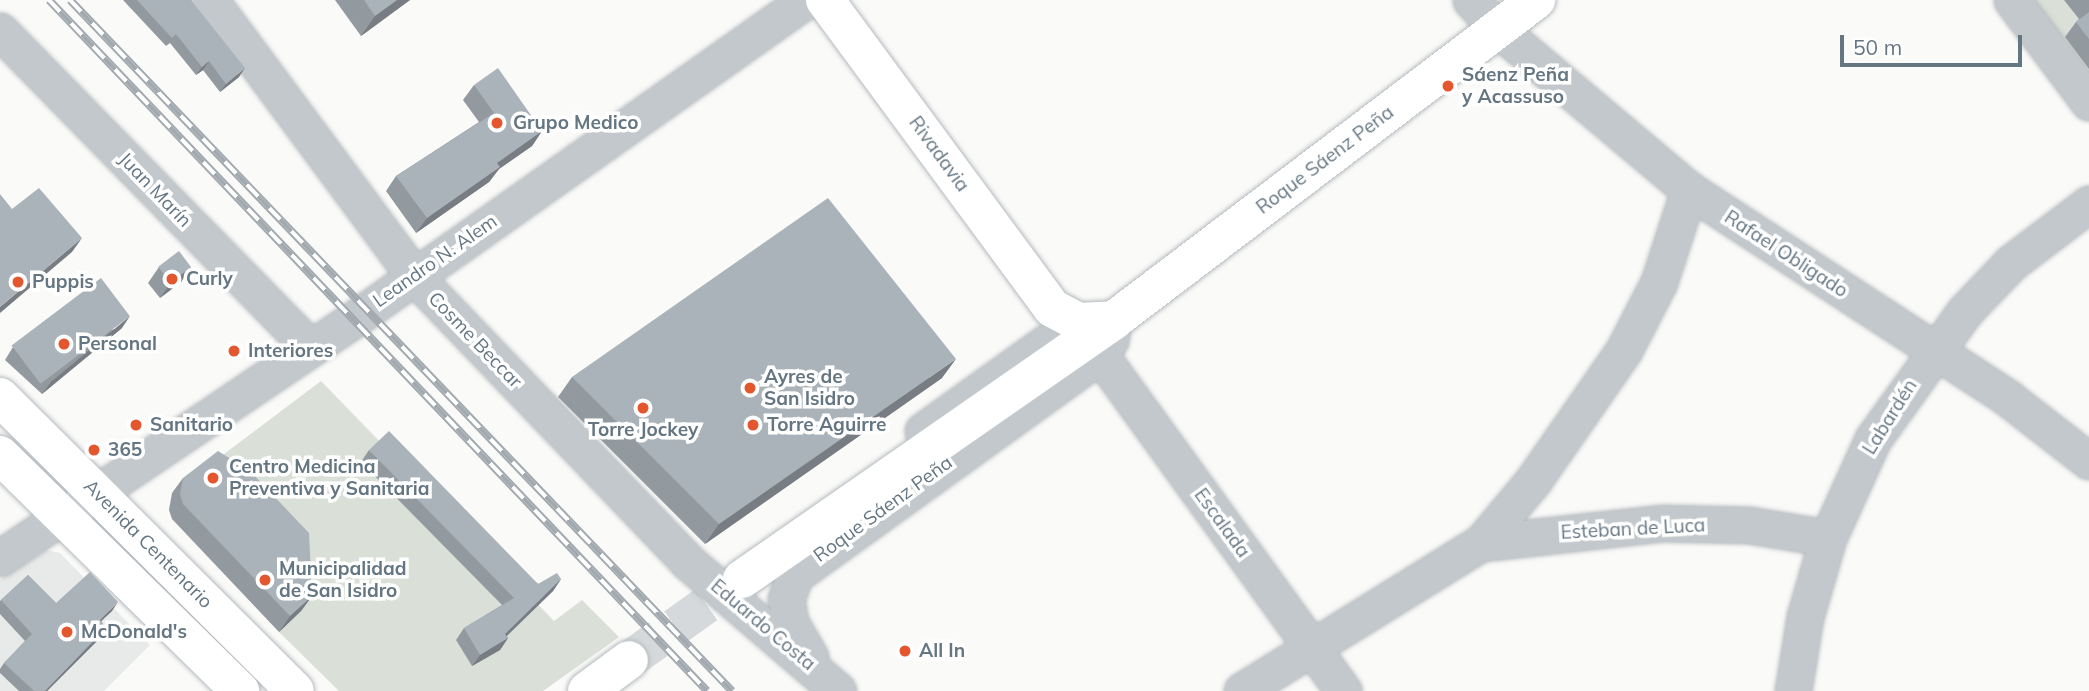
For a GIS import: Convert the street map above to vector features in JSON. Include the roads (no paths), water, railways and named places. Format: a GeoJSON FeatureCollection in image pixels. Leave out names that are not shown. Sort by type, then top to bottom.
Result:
{"type":"FeatureCollection","features":[{"type":"Feature","properties":{"kind":"main road","name":"Rivadavia"},"geometry":{"type":"LineString","coordinates":[[825,0],[1049,326]]}},
{"type":"Feature","properties":{"kind":"main road","name":"Roque Sáenz Peña"},"geometry":{"type":"LineString","coordinates":[[742,579],[1114,320],[1536,0]]}},
{"type":"Feature","properties":{"kind":"main road"},"geometry":{"type":"LineString","coordinates":[[1013,389],[1049,326],[1114,320]]}},
{"type":"Feature","properties":{"kind":"main road","name":"Avenida Centenario"},"geometry":{"type":"LineString","coordinates":[[0,397],[295,691]]}},
{"type":"Feature","properties":{"kind":"main road","name":"Avenida Centenario"},"geometry":{"type":"LineString","coordinates":[[0,455],[240,691]]}},
{"type":"Feature","properties":{"kind":"main road"},"geometry":{"type":"LineString","coordinates":[[587,691],[629,660]]}},
{"type":"Feature","properties":{"kind":"street","name":"Cosme Beccar"},"geometry":{"type":"LineString","coordinates":[[210,0],[414,276],[687,561]]}},
{"type":"Feature","properties":{"kind":"street","name":"Leandro N. Alem"},"geometry":{"type":"LineString","coordinates":[[0,558],[99,494],[414,276],[806,0]]}},
{"type":"Feature","properties":{"kind":"street","name":"Rafael Obligado"},"geometry":{"type":"LineString","coordinates":[[1471,0],[1497,29],[1689,190],[1933,349],[2089,461]]}},
{"type":"Feature","properties":{"kind":"street"},"geometry":{"type":"LineString","coordinates":[[2012,0],[2089,102]]}},
{"type":"Feature","properties":{"kind":"street","name":"Juan Marín"},"geometry":{"type":"LineString","coordinates":[[2,35],[310,348]]}},
{"type":"Feature","properties":{"kind":"street"},"geometry":{"type":"LineString","coordinates":[[1242,691],[1311,645],[1481,543],[1533,481],[1624,350],[1659,282],[1689,190]]}},
{"type":"Feature","properties":{"kind":"street","name":"Labardén"},"geometry":{"type":"LineString","coordinates":[[1793,691],[1805,617],[1828,538],[1873,439],[1933,349],[2011,263],[2089,204]]}},
{"type":"Feature","properties":{"kind":"street"},"geometry":{"type":"LineString","coordinates":[[1100,355],[1110,340],[1114,320]]}},
{"type":"Feature","properties":{"kind":"street","name":"Roque Sáenz Peña"},"geometry":{"type":"LineString","coordinates":[[687,561],[716,567],[741,563],[1049,326]]}},
{"type":"Feature","properties":{"kind":"street","name":"Roque Sáenz Peña"},"geometry":{"type":"LineString","coordinates":[[830,683],[790,623],[786,599],[795,575],[1100,355]]}},
{"type":"Feature","properties":{"kind":"street","name":"Escalada"},"geometry":{"type":"LineString","coordinates":[[1100,355],[1343,691]]}},
{"type":"Feature","properties":{"kind":"street","name":"Esteban de Luca"},"geometry":{"type":"LineString","coordinates":[[1481,543],[1662,523],[1748,524],[1828,538]]}},
{"type":"Feature","properties":{"kind":"street","name":"Eduardo Costa"},"geometry":{"type":"LineString","coordinates":[[687,561],[830,683]]}},
{"type":"Feature","properties":{"kind":"tunnel"},"geometry":{"type":"LineString","coordinates":[[629,660],[742,579]]}},
{"type":"Feature","properties":{"kind":"railway"},"geometry":{"type":"LineString","coordinates":[[49,0],[707,691]]}},
{"type":"Feature","properties":{"kind":"railway"},"geometry":{"type":"LineString","coordinates":[[70,0],[732,691]]}},
{"type":"Feature","properties":{"kind":"place","name":"Sáenz Peña y Acassuso"},"geometry":{"type":"Point","coordinates":[1448,86]}},
{"type":"Feature","properties":{"kind":"place","name":"Grupo Medico"},"geometry":{"type":"Point","coordinates":[497,123]}},
{"type":"Feature","properties":{"kind":"place","name":"Curly"},"geometry":{"type":"Point","coordinates":[172,279]}},
{"type":"Feature","properties":{"kind":"place","name":"Puppis"},"geometry":{"type":"Point","coordinates":[18,282]}},
{"type":"Feature","properties":{"kind":"place","name":"Personal"},"geometry":{"type":"Point","coordinates":[64,344]}},
{"type":"Feature","properties":{"kind":"place","name":"Interiores"},"geometry":{"type":"Point","coordinates":[234,351]}},
{"type":"Feature","properties":{"kind":"place","name":"Ayres de San Isidro"},"geometry":{"type":"Point","coordinates":[750,388]}},
{"type":"Feature","properties":{"kind":"place","name":"Torre Jockey"},"geometry":{"type":"Point","coordinates":[643,408]}},
{"type":"Feature","properties":{"kind":"place","name":"Sanitario"},"geometry":{"type":"Point","coordinates":[136,425]}},
{"type":"Feature","properties":{"kind":"place","name":"Torre Aguirre"},"geometry":{"type":"Point","coordinates":[753,425]}},
{"type":"Feature","properties":{"kind":"place","name":"365"},"geometry":{"type":"Point","coordinates":[94,450]}},
{"type":"Feature","properties":{"kind":"place","name":"Centro Medicina Preventiva y Sanitaria"},"geometry":{"type":"Point","coordinates":[213,478]}},
{"type":"Feature","properties":{"kind":"place","name":"Municipalidad de San Isidro"},"geometry":{"type":"Point","coordinates":[265,580]}},
{"type":"Feature","properties":{"kind":"place","name":"McDonald's"},"geometry":{"type":"Point","coordinates":[67,632]}},
{"type":"Feature","properties":{"kind":"place","name":"All In"},"geometry":{"type":"Point","coordinates":[905,651]}}]}
